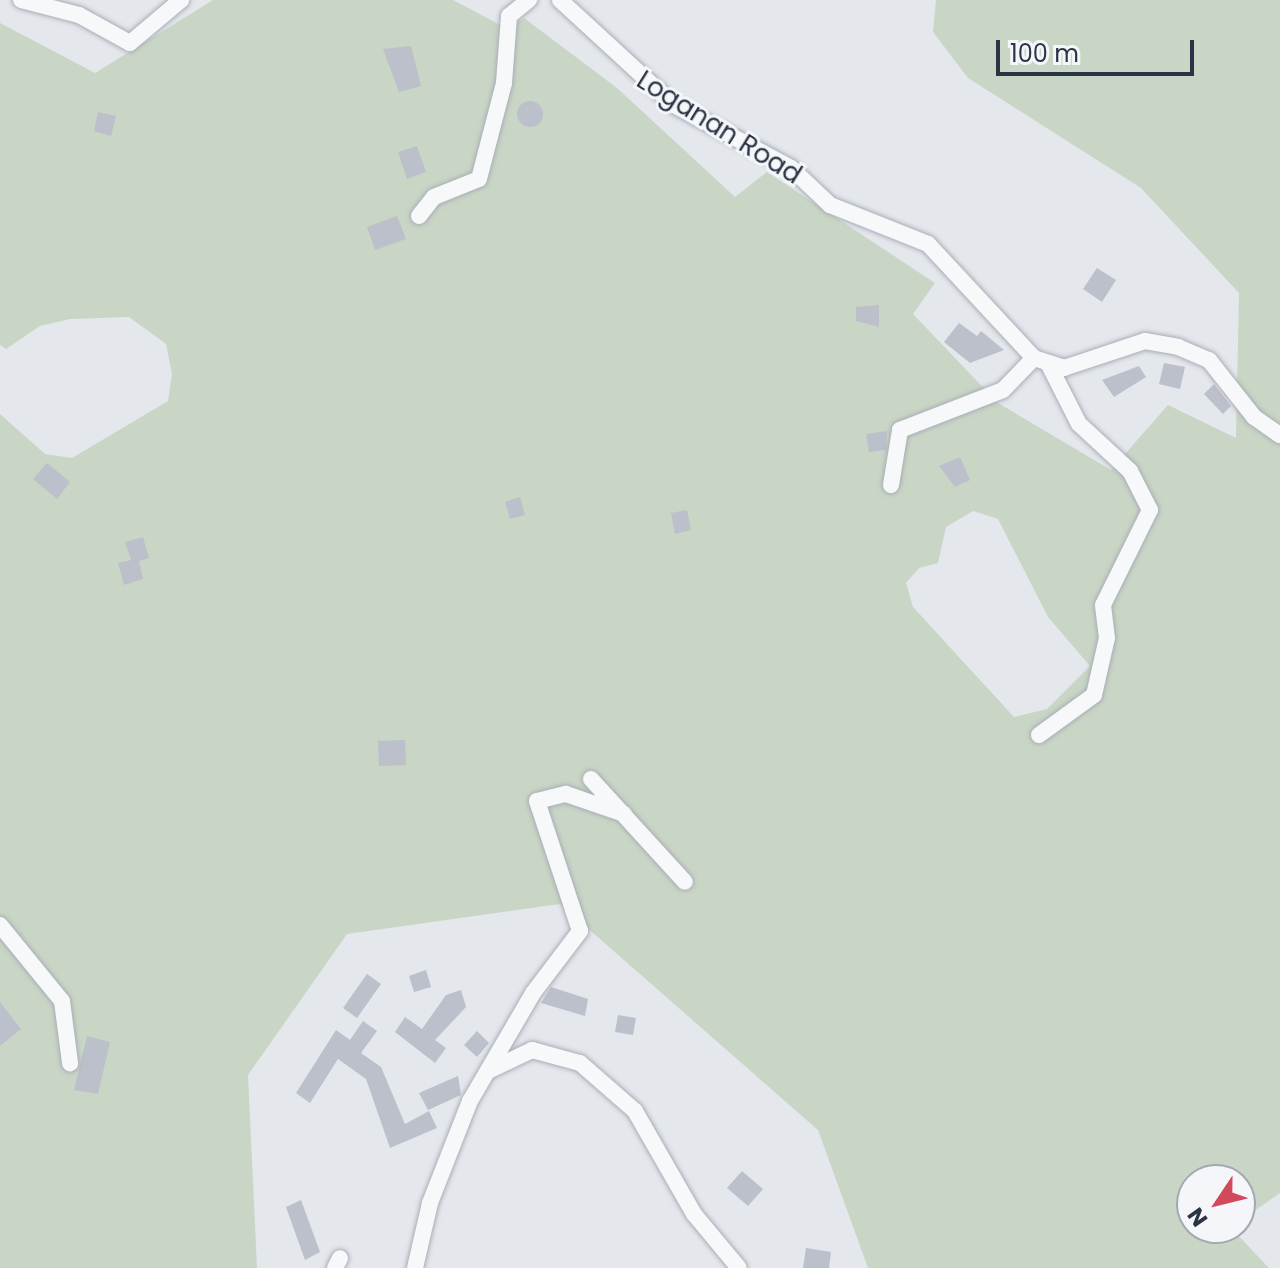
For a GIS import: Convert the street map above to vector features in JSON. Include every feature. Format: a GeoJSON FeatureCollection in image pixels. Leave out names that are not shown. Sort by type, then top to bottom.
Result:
{"type":"FeatureCollection","features":[{"type":"Feature","properties":{"kind":"street"},"geometry":{"type":"LineString","coordinates":[[21,0],[79,15],[130,43],[181,0]]}},
{"type":"Feature","properties":{"kind":"street"},"geometry":{"type":"LineString","coordinates":[[419,216],[434,197],[479,179],[504,83],[509,16],[529,0]]}},
{"type":"Feature","properties":{"kind":"street","name":"Loganan Road"},"geometry":{"type":"LineString","coordinates":[[560,0],[674,105],[791,168],[830,205],[928,244],[1041,361],[1079,424],[1122,461],[1150,510],[1103,605],[1107,638],[1094,695],[1039,735]]}},
{"type":"Feature","properties":{"kind":"street"},"geometry":{"type":"LineString","coordinates":[[891,485],[900,430],[1003,390],[1041,361],[1084,363],[1145,341],[1178,347],[1209,360],[1254,417],[1280,435]]}},
{"type":"Feature","properties":{"kind":"street"},"geometry":{"type":"LineString","coordinates":[[591,779],[685,882]]}},
{"type":"Feature","properties":{"kind":"street"},"geometry":{"type":"LineString","coordinates":[[415,1268],[430,1203],[485,1073],[580,931],[537,801],[566,794],[624,814]]}},
{"type":"Feature","properties":{"kind":"street"},"geometry":{"type":"LineString","coordinates":[[0,925],[62,1001],[70,1063]]}},
{"type":"Feature","properties":{"kind":"street"},"geometry":{"type":"LineString","coordinates":[[485,1073],[532,1050],[580,1063],[635,1111],[694,1214],[739,1268]]}},
{"type":"Feature","properties":{"kind":"green space"},"geometry":{"type":"Polygon","coordinates":[[[213,0],[453,0],[508,29],[524,18],[617,88],[735,197],[767,172],[935,283],[913,314],[998,403],[1111,470],[1168,405],[1236,438],[1239,293],[1141,188],[968,78],[933,32],[936,0],[1280,0],[1280,1193],[1256,1210],[1256,1164],[1176,1164],[1176,1244],[1246,1244],[1269,1268],[868,1268],[818,1130],[560,904],[347,934],[248,1075],[257,1268],[0,1268],[0,414],[45,454],[72,458],[168,401],[172,374],[166,344],[129,317],[70,319],[40,326],[6,349],[0,345],[0,23],[95,73],[213,0]],[[973,511],[946,527],[938,563],[919,568],[906,583],[913,607],[1014,717],[1047,709],[1090,666],[1048,617],[998,519],[973,511]]]}},
{"type":"Feature","properties":{"kind":"building"},"geometry":{"type":"Polygon","coordinates":[[[411,46],[421,86],[399,92],[383,49],[411,46]]]}},
{"type":"Feature","properties":{"kind":"building"},"geometry":{"type":"Polygon","coordinates":[[[530,101],[539,105],[543,114],[539,123],[530,127],[521,123],[517,114],[521,105],[530,101]]]}},
{"type":"Feature","properties":{"kind":"building"},"geometry":{"type":"Polygon","coordinates":[[[98,112],[116,116],[111,136],[94,131],[98,112]]]}},
{"type":"Feature","properties":{"kind":"building"},"geometry":{"type":"Polygon","coordinates":[[[417,146],[426,172],[407,179],[398,152],[417,146]]]}},
{"type":"Feature","properties":{"kind":"building"},"geometry":{"type":"Polygon","coordinates":[[[397,216],[406,239],[375,250],[367,227],[397,216]]]}},
{"type":"Feature","properties":{"kind":"building"},"geometry":{"type":"Polygon","coordinates":[[[1097,268],[1116,280],[1102,302],[1083,289],[1097,268]]]}},
{"type":"Feature","properties":{"kind":"building"},"geometry":{"type":"Polygon","coordinates":[[[879,305],[879,327],[856,321],[856,307],[879,305]]]}},
{"type":"Feature","properties":{"kind":"building"},"geometry":{"type":"Polygon","coordinates":[[[959,323],[977,336],[981,331],[1004,350],[970,363],[944,342],[959,323]]]}},
{"type":"Feature","properties":{"kind":"building"},"geometry":{"type":"Polygon","coordinates":[[[1164,363],[1185,367],[1180,389],[1159,384],[1164,363]]]}},
{"type":"Feature","properties":{"kind":"building"},"geometry":{"type":"Polygon","coordinates":[[[1139,366],[1146,377],[1114,397],[1102,380],[1139,366]]]}},
{"type":"Feature","properties":{"kind":"building"},"geometry":{"type":"Polygon","coordinates":[[[1214,384],[1231,406],[1223,414],[1204,394],[1214,384]]]}},
{"type":"Feature","properties":{"kind":"building"},"geometry":{"type":"Polygon","coordinates":[[[887,431],[886,450],[869,452],[866,434],[887,431]]]}},
{"type":"Feature","properties":{"kind":"building"},"geometry":{"type":"Polygon","coordinates":[[[960,457],[970,480],[955,487],[939,466],[960,457]]]}},
{"type":"Feature","properties":{"kind":"building"},"geometry":{"type":"Polygon","coordinates":[[[47,463],[70,482],[57,499],[33,479],[47,463]]]}},
{"type":"Feature","properties":{"kind":"building"},"geometry":{"type":"Polygon","coordinates":[[[520,497],[525,515],[510,519],[505,502],[520,497]]]}},
{"type":"Feature","properties":{"kind":"building"},"geometry":{"type":"Polygon","coordinates":[[[687,510],[691,530],[675,534],[671,513],[687,510]]]}},
{"type":"Feature","properties":{"kind":"building"},"geometry":{"type":"Polygon","coordinates":[[[143,537],[149,558],[139,561],[143,579],[124,585],[118,563],[131,560],[125,542],[143,537]]]}},
{"type":"Feature","properties":{"kind":"building"},"geometry":{"type":"Polygon","coordinates":[[[405,740],[406,765],[379,766],[378,741],[405,740]]]}},
{"type":"Feature","properties":{"kind":"building"},"geometry":{"type":"Polygon","coordinates":[[[426,970],[431,987],[414,992],[409,976],[426,970]]]}},
{"type":"Feature","properties":{"kind":"building"},"geometry":{"type":"Polygon","coordinates":[[[367,974],[381,984],[357,1018],[343,1008],[367,974]]]}},
{"type":"Feature","properties":{"kind":"building"},"geometry":{"type":"Polygon","coordinates":[[[551,987],[588,999],[585,1016],[541,1003],[551,987]]]}},
{"type":"Feature","properties":{"kind":"building"},"geometry":{"type":"Polygon","coordinates":[[[461,990],[466,1007],[435,1040],[446,1048],[435,1063],[395,1032],[405,1017],[422,1029],[446,995],[461,990]]]}},
{"type":"Feature","properties":{"kind":"building"},"geometry":{"type":"Polygon","coordinates":[[[0,1002],[21,1029],[0,1046],[0,1002]]]}},
{"type":"Feature","properties":{"kind":"building"},"geometry":{"type":"Polygon","coordinates":[[[618,1015],[636,1018],[633,1035],[615,1032],[618,1015]]]}},
{"type":"Feature","properties":{"kind":"building"},"geometry":{"type":"Polygon","coordinates":[[[363,1021],[377,1031],[361,1053],[381,1067],[405,1124],[429,1111],[437,1128],[390,1148],[366,1079],[338,1059],[310,1103],[296,1093],[336,1030],[350,1040],[363,1021]]]}},
{"type":"Feature","properties":{"kind":"building"},"geometry":{"type":"Polygon","coordinates":[[[477,1031],[489,1043],[477,1057],[464,1045],[477,1031]]]}},
{"type":"Feature","properties":{"kind":"building"},"geometry":{"type":"Polygon","coordinates":[[[87,1036],[110,1042],[98,1094],[74,1090],[87,1036]]]}},
{"type":"Feature","properties":{"kind":"building"},"geometry":{"type":"Polygon","coordinates":[[[458,1076],[461,1095],[428,1110],[419,1093],[458,1076]]]}},
{"type":"Feature","properties":{"kind":"building"},"geometry":{"type":"Polygon","coordinates":[[[742,1171],[763,1189],[748,1206],[727,1188],[742,1171]]]}},
{"type":"Feature","properties":{"kind":"building"},"geometry":{"type":"Polygon","coordinates":[[[301,1200],[320,1252],[305,1260],[286,1207],[301,1200]]]}},
{"type":"Feature","properties":{"kind":"building"},"geometry":{"type":"Polygon","coordinates":[[[806,1248],[831,1252],[829,1268],[803,1268],[806,1248]]]}}]}
